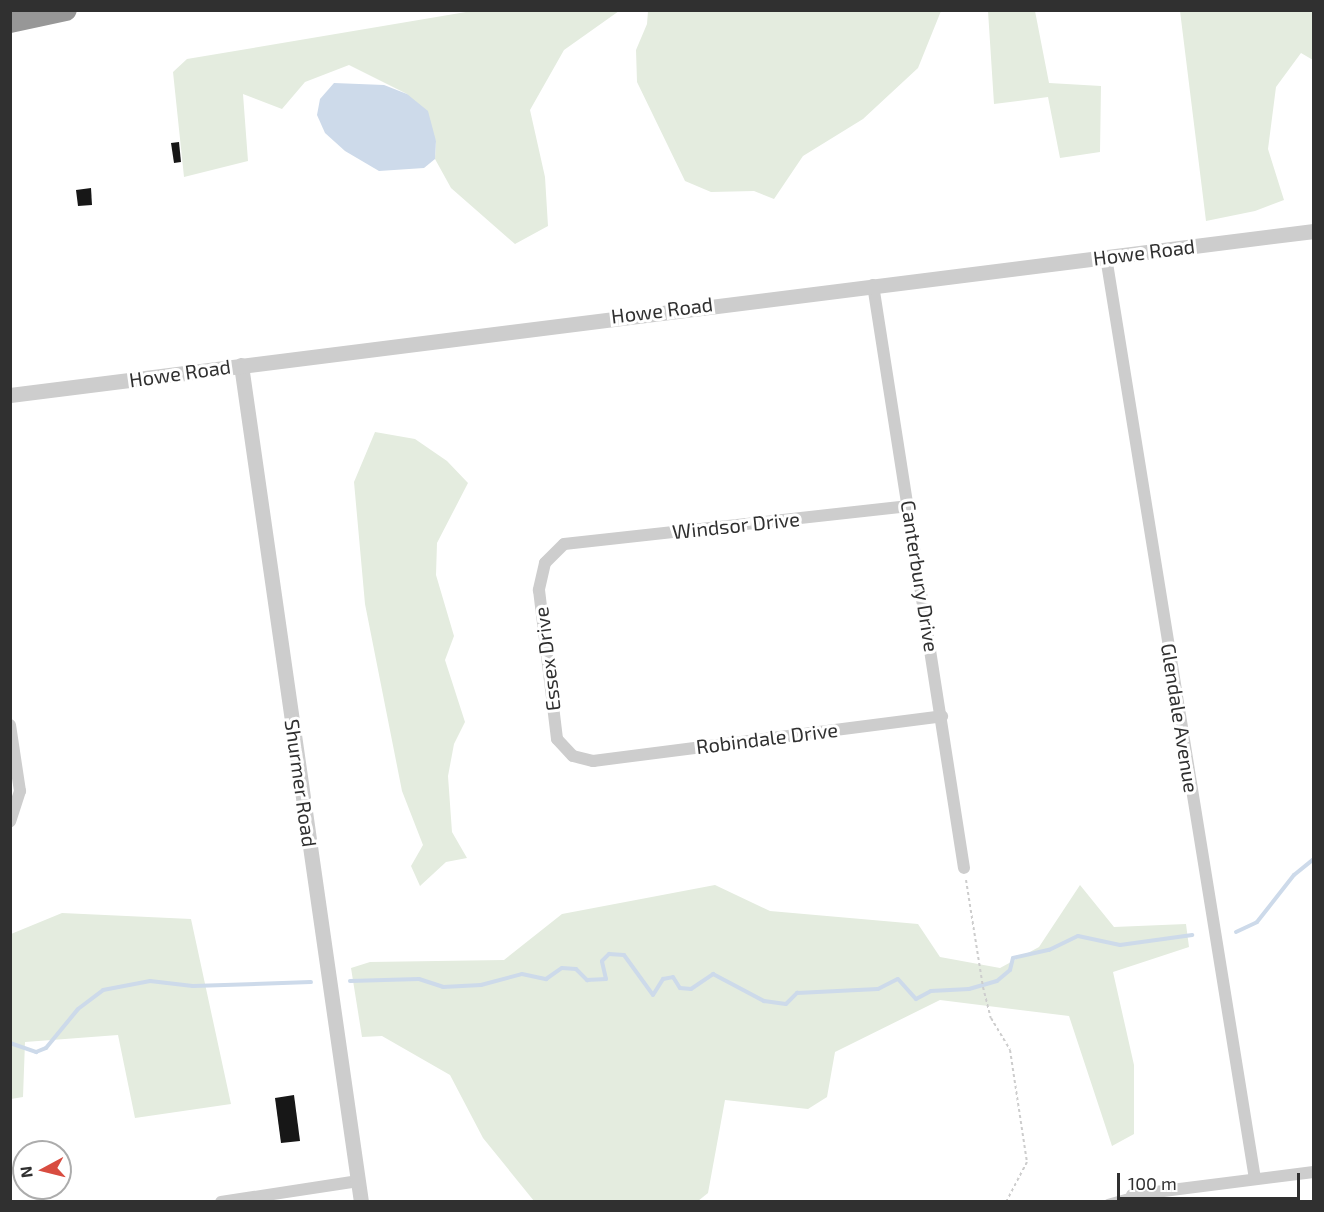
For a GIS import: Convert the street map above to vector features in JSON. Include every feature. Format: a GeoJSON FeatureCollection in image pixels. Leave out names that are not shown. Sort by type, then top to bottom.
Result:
{"type":"FeatureCollection","features":[{"type":"Feature","properties":{"kind":"highway"},"geometry":{"type":"LineString","coordinates":[[10,22],[66,10]]}},
{"type":"Feature","properties":{"kind":"street","name":"Howe Road"},"geometry":{"type":"LineString","coordinates":[[10,395],[1314,231]]}},
{"type":"Feature","properties":{"kind":"street","name":"Glendale Avenue"},"geometry":{"type":"LineString","coordinates":[[1106,257],[1255,1179]]}},
{"type":"Feature","properties":{"kind":"street","name":"Canterbury Drive"},"geometry":{"type":"LineString","coordinates":[[873,285],[942,716],[963,868]]}},
{"type":"Feature","properties":{"kind":"street","name":"Shurmer Road"},"geometry":{"type":"LineString","coordinates":[[241,365],[361,1202]]}},
{"type":"Feature","properties":{"kind":"street","name":"Windsor Drive"},"geometry":{"type":"LineString","coordinates":[[564,544],[909,506]]}},
{"type":"Feature","properties":{"kind":"street","name":"Essex Drive"},"geometry":{"type":"LineString","coordinates":[[564,544],[545,563],[538,590],[557,739],[573,756],[593,761]]}},
{"type":"Feature","properties":{"kind":"street","name":"Robindale Drive"},"geometry":{"type":"LineString","coordinates":[[593,761],[942,716]]}},
{"type":"Feature","properties":{"kind":"street"},"geometry":{"type":"LineString","coordinates":[[10,725],[20,791],[10,821]]}},
{"type":"Feature","properties":{"kind":"street"},"geometry":{"type":"LineString","coordinates":[[1132,1195],[1314,1172]]}},
{"type":"Feature","properties":{"kind":"street"},"geometry":{"type":"LineString","coordinates":[[221,1202],[358,1181]]}},
{"type":"Feature","properties":{"kind":"lane"},"geometry":{"type":"LineString","coordinates":[[1108,1202],[1132,1195]]}},
{"type":"Feature","properties":{"kind":"path"},"geometry":{"type":"LineString","coordinates":[[963,868],[983,987],[991,1017],[1010,1050],[1027,1162],[1006,1202]]}},
{"type":"Feature","properties":{"kind":"shaded area"},"geometry":{"type":"Polygon","coordinates":[[[648,10],[941,11],[918,68],[863,119],[803,156],[774,199],[754,191],[711,192],[685,181],[637,82],[636,50],[647,24],[648,10]]]}},
{"type":"Feature","properties":{"kind":"shaded area"},"geometry":{"type":"Polygon","coordinates":[[[472,11],[619,11],[564,50],[530,110],[545,177],[548,226],[515,244],[451,188],[435,159],[436,141],[407,94],[349,65],[305,82],[282,109],[243,94],[248,161],[184,177],[173,72],[187,59],[472,11]]]}},
{"type":"Feature","properties":{"kind":"shaded area"},"geometry":{"type":"Polygon","coordinates":[[[988,11],[1035,11],[1049,83],[1101,86],[1100,152],[1060,158],[1048,97],[994,104],[988,11]]]}},
{"type":"Feature","properties":{"kind":"shaded area"},"geometry":{"type":"Polygon","coordinates":[[[1180,11],[1313,11],[1313,60],[1301,53],[1276,87],[1268,149],[1284,200],[1255,211],[1206,221],[1180,11]]]}},
{"type":"Feature","properties":{"kind":"shaded area"},"geometry":{"type":"Polygon","coordinates":[[[375,432],[415,439],[447,461],[468,483],[437,543],[436,575],[454,636],[445,660],[465,722],[454,744],[448,776],[452,832],[467,858],[446,862],[420,886],[411,866],[423,845],[402,791],[365,604],[354,482],[375,432]]]}},
{"type":"Feature","properties":{"kind":"shaded area"},"geometry":{"type":"Polygon","coordinates":[[[715,885],[770,911],[918,924],[940,957],[1000,968],[1039,947],[1080,885],[1114,927],[1186,924],[1189,947],[1113,972],[1134,1065],[1134,1134],[1112,1146],[1069,1016],[940,1000],[835,1052],[827,1097],[808,1109],[725,1100],[708,1193],[698,1201],[534,1201],[483,1138],[450,1075],[382,1036],[362,1037],[351,968],[370,962],[504,960],[562,914],[715,885]]]}},
{"type":"Feature","properties":{"kind":"shaded area"},"geometry":{"type":"Polygon","coordinates":[[[62,913],[191,919],[231,1104],[135,1118],[118,1035],[25,1042],[23,1097],[11,1099],[11,934],[62,913]]]}},
{"type":"Feature","properties":{"kind":"water"},"geometry":{"type":"Polygon","coordinates":[[[334,83],[384,85],[407,94],[428,111],[436,141],[435,159],[424,168],[379,171],[345,151],[325,133],[317,115],[320,99],[334,83]]]}},
{"type":"Feature","properties":{"kind":"building"},"geometry":{"type":"Polygon","coordinates":[[[179,142],[181,162],[174,163],[171,143],[179,142]]]}},
{"type":"Feature","properties":{"kind":"building"},"geometry":{"type":"Polygon","coordinates":[[[91,188],[92,205],[78,206],[76,190],[91,188]]]}},
{"type":"Feature","properties":{"kind":"building"},"geometry":{"type":"Polygon","coordinates":[[[294,1095],[300,1141],[281,1143],[275,1098],[294,1095]]]}},
{"type":"Feature","properties":{"kind":"waterway"},"geometry":{"type":"LineString","coordinates":[[1236,932],[1257,922],[1294,875],[1314,859]]}},
{"type":"Feature","properties":{"kind":"waterway"},"geometry":{"type":"LineString","coordinates":[[350,981],[419,979],[443,987],[481,985],[522,974],[546,979],[562,968],[576,969],[587,980],[606,979],[602,961],[609,954],[624,955],[653,995],[663,979],[673,977],[680,988],[691,989],[713,974],[764,1001],[786,1004],[797,993],[878,989],[898,979],[916,999],[931,991],[969,989],[997,981],[1010,970],[1013,958],[1049,950],[1078,936],[1120,945],[1192,935]]}},
{"type":"Feature","properties":{"kind":"waterway"},"geometry":{"type":"LineString","coordinates":[[10,1043],[36,1052],[46,1048],[78,1009],[103,990],[150,981],[193,986],[311,982]]}}]}
